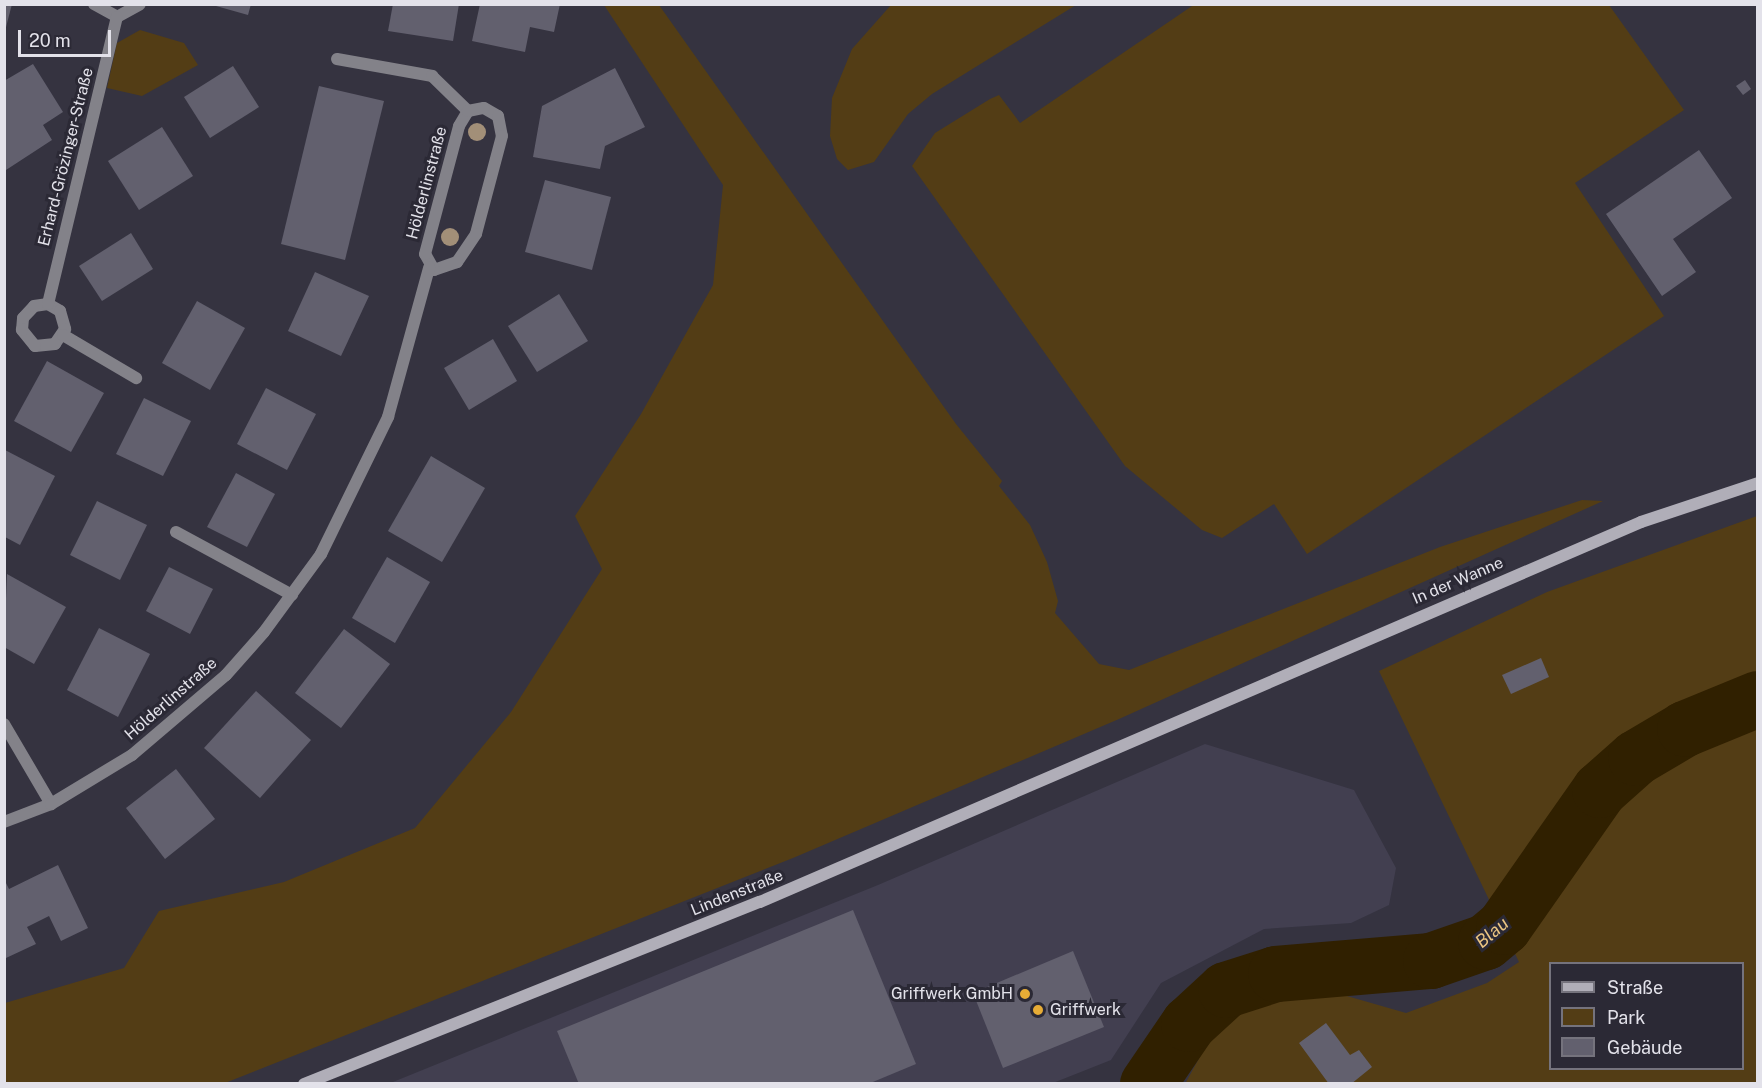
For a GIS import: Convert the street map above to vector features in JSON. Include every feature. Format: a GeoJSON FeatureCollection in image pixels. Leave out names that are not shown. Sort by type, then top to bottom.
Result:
{"type":"FeatureCollection","features":[{"type":"Feature","properties":{"kind":"street"},"geometry":{"type":"LineString","coordinates":[[94,4],[117,17],[140,4]]}},
{"type":"Feature","properties":{"kind":"street","name":"Erhard-Grözinger-Straße"},"geometry":{"type":"LineString","coordinates":[[48,304],[117,17]]}},
{"type":"Feature","properties":{"kind":"street"},"geometry":{"type":"LineString","coordinates":[[337,59],[432,76],[468,111],[484,108],[498,116],[500,146],[474,243],[447,268],[429,268]]}},
{"type":"Feature","properties":{"kind":"street","name":"Hölderlinstraße"},"geometry":{"type":"LineString","coordinates":[[4,822],[51,804],[132,755],[182,716],[226,675],[292,595],[321,554],[388,417],[429,268],[428,240],[459,126],[468,111]]}},
{"type":"Feature","properties":{"kind":"street"},"geometry":{"type":"LineString","coordinates":[[48,304],[63,318],[63,335],[42,347],[26,338],[23,318],[34,306],[48,304]]}},
{"type":"Feature","properties":{"kind":"street"},"geometry":{"type":"LineString","coordinates":[[63,335],[136,378]]}},
{"type":"Feature","properties":{"kind":"street","name":"In der Wanne"},"geometry":{"type":"LineString","coordinates":[[1177,723],[1641,522],[1758,483]]}},
{"type":"Feature","properties":{"kind":"street"},"geometry":{"type":"LineString","coordinates":[[176,532],[292,595]]}},
{"type":"Feature","properties":{"kind":"street","name":"Lindenstraße"},"geometry":{"type":"LineString","coordinates":[[304,1083],[760,902],[1177,723]]}},
{"type":"Feature","properties":{"kind":"street"},"geometry":{"type":"LineString","coordinates":[[4,724],[51,804]]}},
{"type":"Feature","properties":{"kind":"shaded area"},"geometry":{"type":"Polygon","coordinates":[[[1205,744],[1354,790],[1396,868],[1389,905],[1351,923],[1264,929],[1161,983],[1111,1060],[1053,1083],[388,1084],[878,885],[1205,744]]]}},
{"type":"Feature","properties":{"kind":"green space"},"geometry":{"type":"Polygon","coordinates":[[[1195,4],[1609,5],[1684,110],[1575,183],[1664,316],[1307,554],[1274,504],[1222,538],[1202,530],[1125,466],[912,166],[935,133],[990,99],[999,95],[1020,123],[1195,4]]]}},
{"type":"Feature","properties":{"kind":"green space"},"geometry":{"type":"Polygon","coordinates":[[[604,5],[659,5],[956,424],[1002,481],[999,486],[1030,525],[1047,562],[1058,601],[1055,613],[1099,664],[1129,670],[1440,547],[1582,500],[1603,501],[1119,719],[793,858],[225,1083],[5,1083],[5,1003],[124,968],[159,911],[284,882],[415,828],[511,712],[602,569],[575,516],[641,414],[713,285],[723,185],[604,5]]]}},
{"type":"Feature","properties":{"kind":"green space"},"geometry":{"type":"Polygon","coordinates":[[[891,5],[1076,5],[932,94],[908,114],[874,162],[848,170],[837,159],[830,136],[832,98],[852,49],[891,5]]]}},
{"type":"Feature","properties":{"kind":"green space"},"geometry":{"type":"Polygon","coordinates":[[[140,30],[184,43],[198,65],[142,96],[107,88],[117,43],[140,30]]]}},
{"type":"Feature","properties":{"kind":"green space"},"geometry":{"type":"Polygon","coordinates":[[[1757,516],[1757,1083],[1185,1084],[1215,1029],[1243,1011],[1297,994],[1340,994],[1406,1013],[1487,983],[1519,962],[1379,671],[1547,592],[1757,516]]]}},
{"type":"Feature","properties":{"kind":"building"},"geometry":{"type":"Polygon","coordinates":[[[4,4],[12,4],[5,31],[4,31],[4,4]]]}},
{"type":"Feature","properties":{"kind":"building"},"geometry":{"type":"Polygon","coordinates":[[[209,4],[251,4],[248,15],[209,4]]]}},
{"type":"Feature","properties":{"kind":"building"},"geometry":{"type":"Polygon","coordinates":[[[393,4],[459,4],[453,41],[388,31],[393,4]]]}},
{"type":"Feature","properties":{"kind":"building"},"geometry":{"type":"Polygon","coordinates":[[[480,4],[560,4],[554,32],[530,27],[525,52],[472,41],[480,4]]]}},
{"type":"Feature","properties":{"kind":"building"},"geometry":{"type":"Polygon","coordinates":[[[33,64],[63,112],[43,125],[52,140],[6,170],[4,81],[33,64]]]}},
{"type":"Feature","properties":{"kind":"building"},"geometry":{"type":"Polygon","coordinates":[[[233,66],[259,107],[210,138],[184,97],[233,66]]]}},
{"type":"Feature","properties":{"kind":"building"},"geometry":{"type":"Polygon","coordinates":[[[615,68],[645,127],[605,146],[600,169],[533,157],[542,106],[615,68]]]}},
{"type":"Feature","properties":{"kind":"building"},"geometry":{"type":"Polygon","coordinates":[[[1745,80],[1751,89],[1743,95],[1736,86],[1745,80]]]}},
{"type":"Feature","properties":{"kind":"building"},"geometry":{"type":"Polygon","coordinates":[[[319,86],[384,101],[345,260],[281,244],[319,86]]]}},
{"type":"Feature","properties":{"kind":"building"},"geometry":{"type":"Polygon","coordinates":[[[162,127],[193,176],[139,210],[108,161],[162,127]]]}},
{"type":"Feature","properties":{"kind":"building"},"geometry":{"type":"Polygon","coordinates":[[[1699,150],[1732,198],[1673,239],[1696,272],[1662,296],[1606,214],[1699,150]]]}},
{"type":"Feature","properties":{"kind":"building"},"geometry":{"type":"Polygon","coordinates":[[[545,180],[611,197],[592,270],[525,252],[545,180]]]}},
{"type":"Feature","properties":{"kind":"building"},"geometry":{"type":"Polygon","coordinates":[[[131,233],[153,269],[102,301],[79,266],[131,233]]]}},
{"type":"Feature","properties":{"kind":"building"},"geometry":{"type":"Polygon","coordinates":[[[315,272],[369,296],[341,356],[288,331],[315,272]]]}},
{"type":"Feature","properties":{"kind":"building"},"geometry":{"type":"Polygon","coordinates":[[[559,294],[588,341],[537,372],[508,326],[559,294]]]}},
{"type":"Feature","properties":{"kind":"building"},"geometry":{"type":"Polygon","coordinates":[[[197,301],[245,328],[210,390],[162,363],[197,301]]]}},
{"type":"Feature","properties":{"kind":"building"},"geometry":{"type":"Polygon","coordinates":[[[493,339],[517,381],[469,410],[444,368],[493,339]]]}},
{"type":"Feature","properties":{"kind":"building"},"geometry":{"type":"Polygon","coordinates":[[[47,361],[104,393],[71,452],[14,421],[47,361]]]}},
{"type":"Feature","properties":{"kind":"building"},"geometry":{"type":"Polygon","coordinates":[[[266,388],[316,414],[287,470],[237,444],[266,388]]]}},
{"type":"Feature","properties":{"kind":"building"},"geometry":{"type":"Polygon","coordinates":[[[144,398],[191,421],[163,476],[116,454],[144,398]]]}},
{"type":"Feature","properties":{"kind":"building"},"geometry":{"type":"Polygon","coordinates":[[[5,450],[55,476],[20,545],[5,537],[5,450]]]}},
{"type":"Feature","properties":{"kind":"building"},"geometry":{"type":"Polygon","coordinates":[[[431,456],[485,488],[442,562],[388,531],[431,456]]]}},
{"type":"Feature","properties":{"kind":"building"},"geometry":{"type":"Polygon","coordinates":[[[236,473],[275,494],[247,547],[207,527],[236,473]]]}},
{"type":"Feature","properties":{"kind":"building"},"geometry":{"type":"Polygon","coordinates":[[[97,501],[147,525],[120,580],[70,555],[97,501]]]}},
{"type":"Feature","properties":{"kind":"building"},"geometry":{"type":"Polygon","coordinates":[[[387,557],[430,582],[395,643],[352,618],[387,557]]]}},
{"type":"Feature","properties":{"kind":"building"},"geometry":{"type":"Polygon","coordinates":[[[169,567],[213,589],[190,634],[146,611],[169,567]]]}},
{"type":"Feature","properties":{"kind":"building"},"geometry":{"type":"Polygon","coordinates":[[[7,574],[66,607],[34,664],[4,647],[7,574]]]}},
{"type":"Feature","properties":{"kind":"building"},"geometry":{"type":"Polygon","coordinates":[[[99,628],[150,654],[118,717],[67,690],[99,628]]]}},
{"type":"Feature","properties":{"kind":"building"},"geometry":{"type":"Polygon","coordinates":[[[344,629],[390,664],[341,728],[295,693],[344,629]]]}},
{"type":"Feature","properties":{"kind":"building"},"geometry":{"type":"Polygon","coordinates":[[[1541,658],[1549,677],[1511,694],[1502,675],[1541,658]]]}},
{"type":"Feature","properties":{"kind":"building"},"geometry":{"type":"Polygon","coordinates":[[[256,691],[311,740],[260,798],[204,748],[256,691]]]}},
{"type":"Feature","properties":{"kind":"building"},"geometry":{"type":"Polygon","coordinates":[[[176,769],[215,819],[165,859],[126,808],[176,769]]]}},
{"type":"Feature","properties":{"kind":"building"},"geometry":{"type":"Polygon","coordinates":[[[58,865],[88,928],[61,941],[49,916],[27,927],[36,944],[6,958],[4,879],[9,889],[58,865]]]}},
{"type":"Feature","properties":{"kind":"building"},"geometry":{"type":"Polygon","coordinates":[[[853,910],[916,1064],[868,1084],[579,1084],[557,1031],[853,910]]]}},
{"type":"Feature","properties":{"kind":"building","name":"Griffwerk"},"geometry":{"type":"Polygon","coordinates":[[[1073,951],[1104,1027],[1003,1068],[973,993],[1073,951]]]}},
{"type":"Feature","properties":{"kind":"building"},"geometry":{"type":"Polygon","coordinates":[[[1326,1023],[1350,1055],[1359,1050],[1372,1067],[1351,1084],[1329,1084],[1299,1043],[1326,1023]]]}},
{"type":"Feature","properties":{"kind":"waterway","name":"Blau"},"geometry":{"type":"LineString","coordinates":[[1148,1084],[1189,1024],[1226,990],[1276,974],[1431,961],[1486,942],[1504,927],[1600,790],[1636,758],[1685,729],[1758,699]]}},
{"type":"Feature","properties":{"kind":"place","name":"Griffwerk GmbH"},"geometry":{"type":"Point","coordinates":[1025,994]}},
{"type":"Feature","properties":{"kind":"place","name":"Griffwerk"},"geometry":{"type":"Point","coordinates":[1038,1010]}}]}
